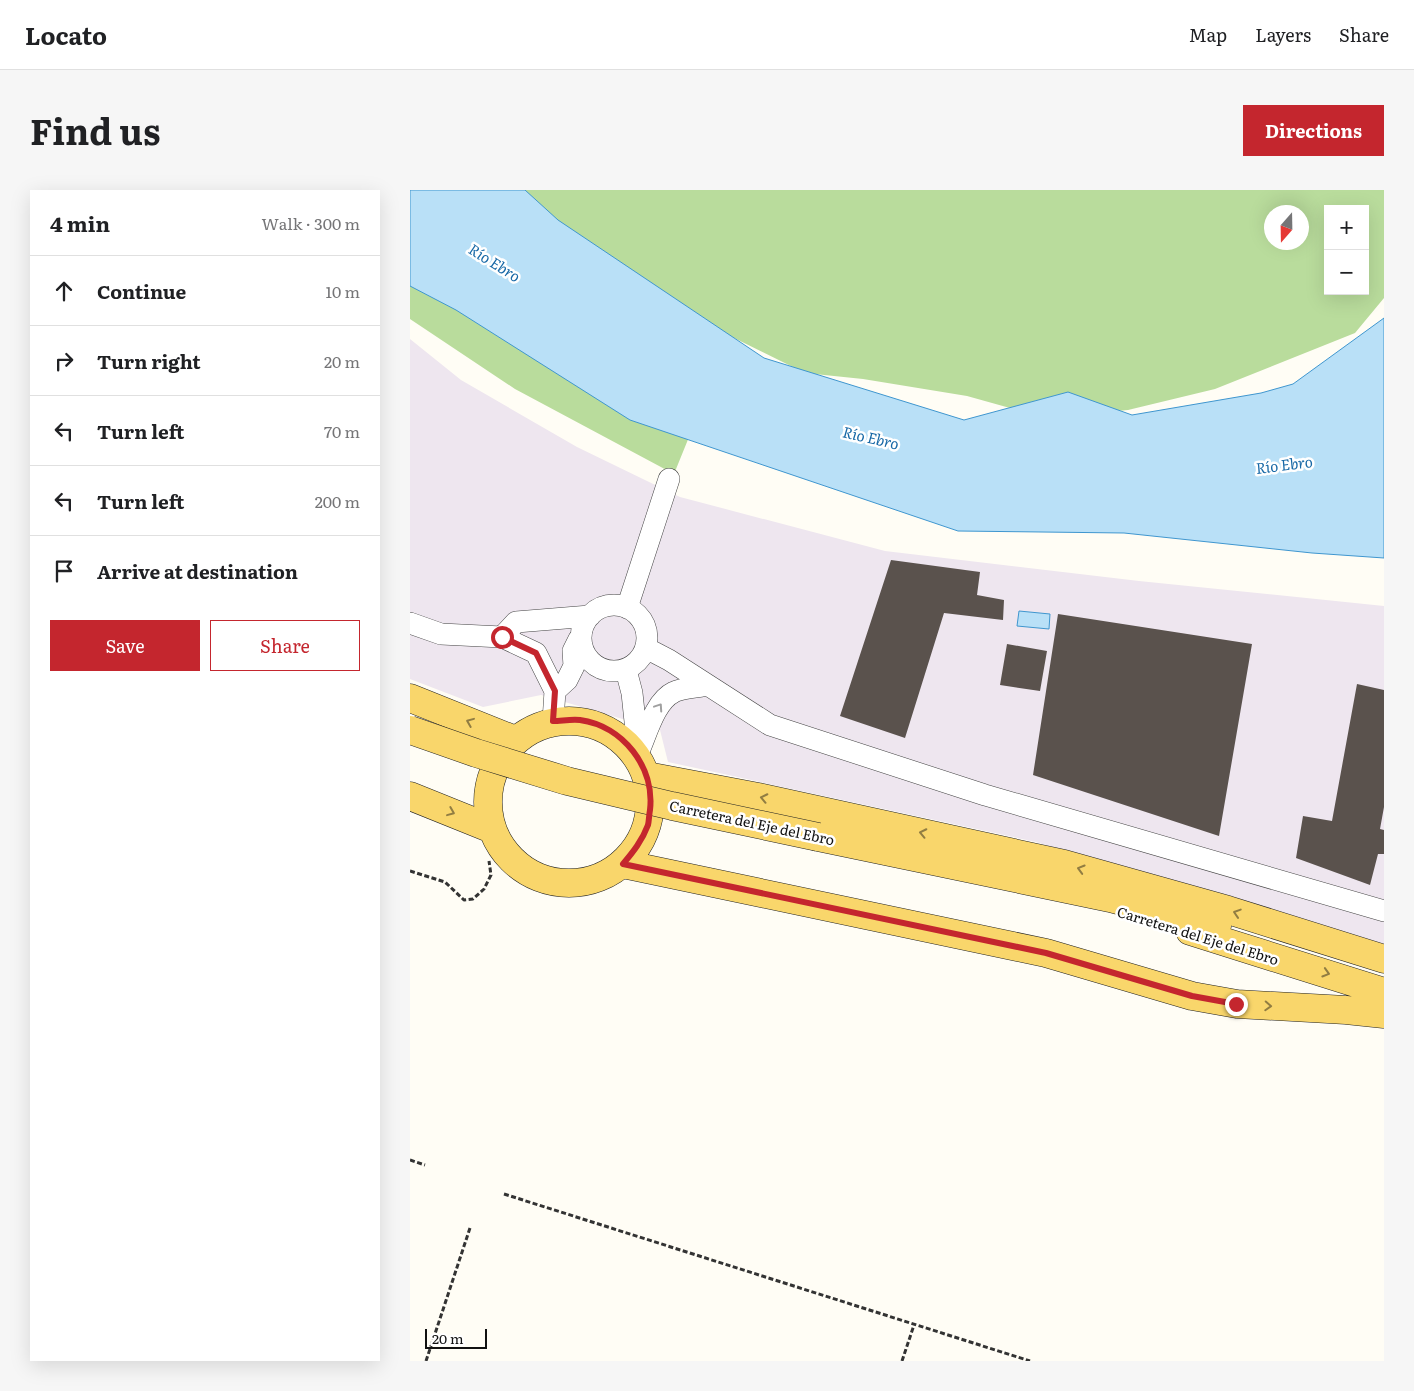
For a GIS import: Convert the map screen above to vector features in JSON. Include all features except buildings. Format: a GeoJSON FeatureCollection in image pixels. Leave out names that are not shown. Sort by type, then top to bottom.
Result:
{"type":"FeatureCollection","features":[{"type":"Feature","properties":{"kind":"main road"},"geometry":{"type":"LineString","coordinates":[[410,698],[515,740]]}},
{"type":"Feature","properties":{"kind":"main road"},"geometry":{"type":"LineString","coordinates":[[580,720],[605,728],[626,743],[643,764],[651,800],[648,824],[638,846],[623,864],[611,872],[598,878],[577,883],[557,883],[539,877],[522,868],[500,846],[492,829],[487,805],[490,781],[499,758],[515,740],[532,728],[553,721],[580,720]]}},
{"type":"Feature","properties":{"kind":"main road","name":"Carretera del Eje del Ebro"},"geometry":{"type":"LineString","coordinates":[[410,730],[567,781],[672,806],[1110,898],[1384,967]]}},
{"type":"Feature","properties":{"kind":"main road"},"geometry":{"type":"LineString","coordinates":[[643,764],[767,799],[1064,864],[1228,910],[1384,959]]}},
{"type":"Feature","properties":{"kind":"main road"},"geometry":{"type":"LineString","coordinates":[[410,796],[492,829]]}},
{"type":"Feature","properties":{"kind":"main road"},"geometry":{"type":"LineString","coordinates":[[623,864],[1046,953],[1192,996],[1236,1004],[1384,1014]]}},
{"type":"Feature","properties":{"kind":"main road","name":"Carretera del Eje del Ebro"},"geometry":{"type":"LineString","coordinates":[[1011,877],[1081,901],[1185,929],[1384,992]]}},
{"type":"Feature","properties":{"kind":"street"},"geometry":{"type":"LineString","coordinates":[[627,608],[669,479]]}},
{"type":"Feature","properties":{"kind":"street"},"geometry":{"type":"LineString","coordinates":[[555,691],[567,680],[574,666],[573,651],[585,625],[598,609],[618,606],[636,613],[646,629],[648,639],[642,658],[626,670],[615,672],[604,670],[586,656],[582,645],[585,625]]}},
{"type":"Feature","properties":{"kind":"street"},"geometry":{"type":"LineString","coordinates":[[502,637],[516,622],[585,625]]}},
{"type":"Feature","properties":{"kind":"street"},"geometry":{"type":"LineString","coordinates":[[410,623],[441,634],[502,637],[536,653],[555,691],[553,721]]}},
{"type":"Feature","properties":{"kind":"street"},"geometry":{"type":"LineString","coordinates":[[646,648],[669,660],[770,725],[985,795],[1384,911]]}},
{"type":"Feature","properties":{"kind":"street"},"geometry":{"type":"LineString","coordinates":[[626,670],[632,693],[643,764]]}},
{"type":"Feature","properties":{"kind":"street"},"geometry":{"type":"LineString","coordinates":[[643,764],[657,709],[666,697],[675,691],[708,685]]}},
{"type":"Feature","properties":{"kind":"path"},"geometry":{"type":"LineString","coordinates":[[410,871],[445,882],[464,900],[473,899],[484,889],[491,875],[489,861]]}},
{"type":"Feature","properties":{"kind":"path"},"geometry":{"type":"LineString","coordinates":[[410,1160],[425,1165]]}},
{"type":"Feature","properties":{"kind":"path"},"geometry":{"type":"LineString","coordinates":[[504,1194],[1030,1361]]}},
{"type":"Feature","properties":{"kind":"path"},"geometry":{"type":"LineString","coordinates":[[426,1361],[470,1228]]}},
{"type":"Feature","properties":{"kind":"path"},"geometry":{"type":"LineString","coordinates":[[902,1361],[914,1325]]}},
{"type":"Feature","properties":{"kind":"shaded area"},"geometry":{"type":"Polygon","coordinates":[[[410,339],[461,380],[577,447],[680,497],[885,551],[1139,581],[1384,606],[1384,950],[1036,842],[668,762],[660,730],[541,695],[483,707],[410,679],[410,339]]]}},
{"type":"Feature","properties":{"kind":"green space"},"geometry":{"type":"Polygon","coordinates":[[[410,190],[1384,190],[1384,298],[1355,333],[1215,389],[1128,410],[1046,418],[967,396],[863,379],[805,373],[730,336],[674,474],[515,389],[410,319],[410,190]]]}},
{"type":"Feature","properties":{"kind":"water","name":"Río Ebro"},"geometry":{"type":"Polygon","coordinates":[[[410,190],[525,190],[558,220],[764,358],[964,420],[1068,392],[1132,415],[1261,393],[1293,384],[1384,318],[1384,558],[1312,553],[1124,533],[958,531],[630,420],[456,310],[410,286],[410,190]]]}},
{"type":"Feature","properties":{"kind":"water"},"geometry":{"type":"Polygon","coordinates":[[[1019,611],[1050,614],[1049,629],[1017,626],[1019,611]]]}},
{"type":"Feature","properties":{"kind":"route"},"geometry":{"type":"LineString","coordinates":[[502,637],[536,653],[555,691],[553,721],[580,720],[605,728],[626,743],[642,764],[647,776],[651,800],[648,824],[638,846],[623,864],[1046,953],[1192,996],[1236,1004]]}}]}
